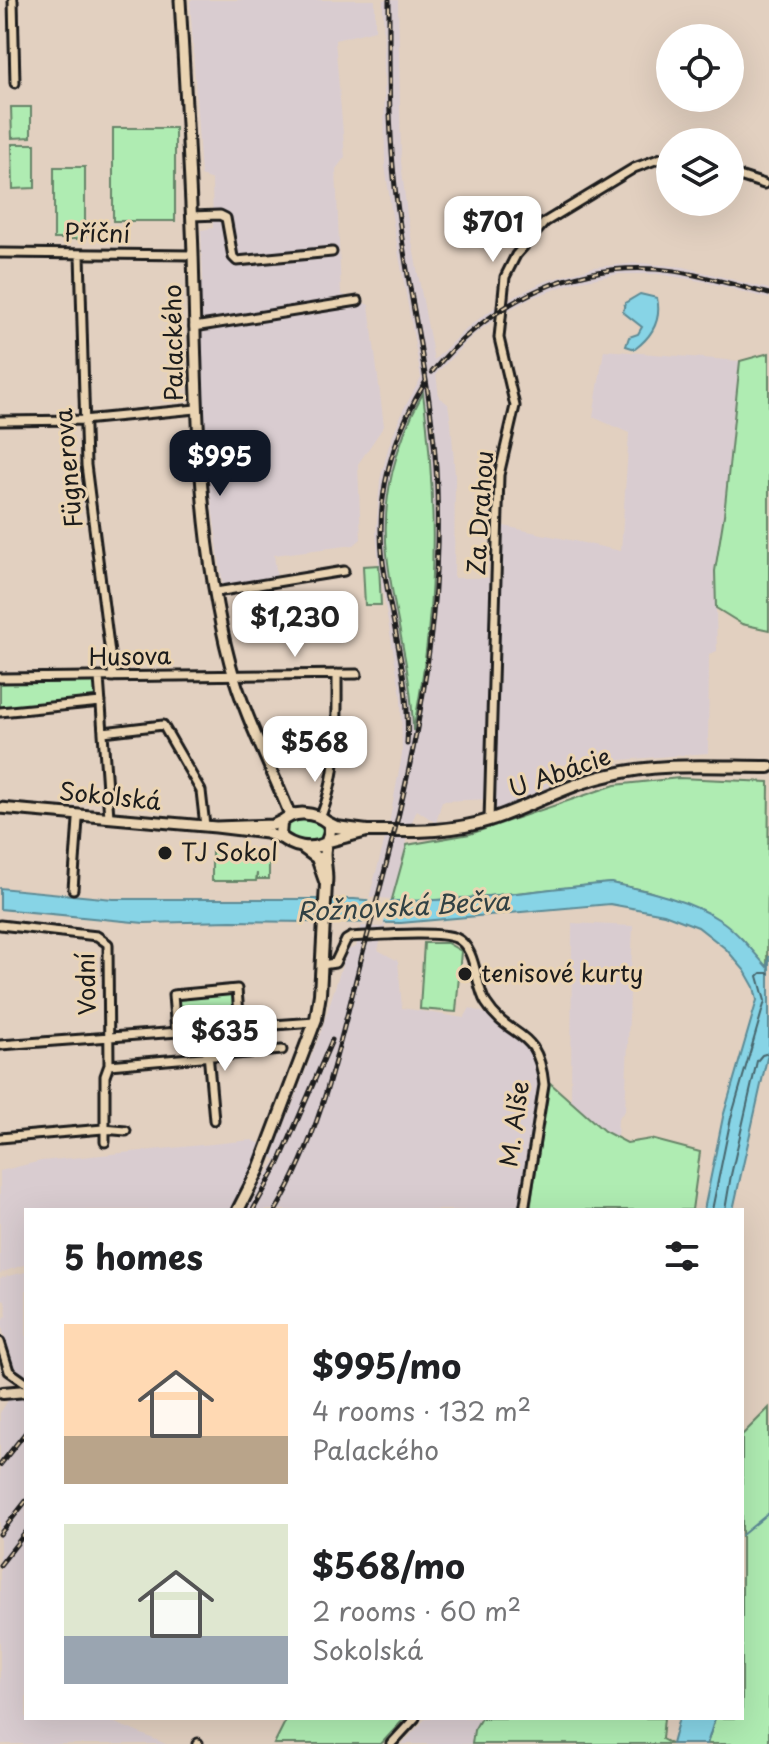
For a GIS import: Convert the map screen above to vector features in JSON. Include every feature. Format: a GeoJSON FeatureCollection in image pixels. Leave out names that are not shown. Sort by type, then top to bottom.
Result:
{"type":"FeatureCollection","features":[{"type":"Feature","properties":{"kind":"main road","name":"U Abácie"},"geometry":{"type":"LineString","coordinates":[[421,831],[459,828],[489,820],[568,786],[634,770],[682,766],[766,767]]}},
{"type":"Feature","properties":{"kind":"main road","name":"Sokolská"},"geometry":{"type":"LineString","coordinates":[[286,818],[307,814],[336,827],[367,831],[421,831]]}},
{"type":"Feature","properties":{"kind":"main road"},"geometry":{"type":"LineString","coordinates":[[283,839],[279,830],[286,818]]}},
{"type":"Feature","properties":{"kind":"main road"},"geometry":{"type":"LineString","coordinates":[[239,1208],[259,1169],[315,1022],[322,965],[327,842],[331,833],[324,820]]}},
{"type":"Feature","properties":{"kind":"main road","name":"Sokolská"},"geometry":{"type":"LineString","coordinates":[[283,839],[302,847],[318,847],[367,831]]}},
{"type":"Feature","properties":{"kind":"main road"},"geometry":{"type":"LineString","coordinates":[[302,847],[317,858],[326,887]]}},
{"type":"Feature","properties":{"kind":"main road"},"geometry":{"type":"LineString","coordinates":[[1,1392],[24,1391]]}},
{"type":"Feature","properties":{"kind":"street"},"geometry":{"type":"LineString","coordinates":[[13,0],[15,83]]}},
{"type":"Feature","properties":{"kind":"street","name":"Palackého"},"geometry":{"type":"LineString","coordinates":[[180,0],[194,327],[198,349],[196,409],[201,477],[216,592],[233,676],[286,818]]}},
{"type":"Feature","properties":{"kind":"street","name":"Za Drahou"},"geometry":{"type":"LineString","coordinates":[[489,820],[499,475],[515,406],[500,345],[500,309],[508,270],[541,225],[634,168],[656,160]]}},
{"type":"Feature","properties":{"kind":"street"},"geometry":{"type":"LineString","coordinates":[[744,178],[764,184]]}},
{"type":"Feature","properties":{"kind":"street"},"geometry":{"type":"LineString","coordinates":[[191,216],[226,218],[233,257],[237,261],[332,252]]}},
{"type":"Feature","properties":{"kind":"street","name":"Příční"},"geometry":{"type":"LineString","coordinates":[[0,253],[193,255]]}},
{"type":"Feature","properties":{"kind":"street","name":"Fügnerova"},"geometry":{"type":"LineString","coordinates":[[80,254],[86,465],[113,677]]}},
{"type":"Feature","properties":{"kind":"street"},"geometry":{"type":"LineString","coordinates":[[194,327],[358,301]]}},
{"type":"Feature","properties":{"kind":"street"},"geometry":{"type":"LineString","coordinates":[[0,421],[83,420],[196,409]]}},
{"type":"Feature","properties":{"kind":"street"},"geometry":{"type":"LineString","coordinates":[[216,592],[344,571]]}},
{"type":"Feature","properties":{"kind":"street"},"geometry":{"type":"LineString","coordinates":[[324,820],[336,719],[337,674]]}},
{"type":"Feature","properties":{"kind":"street","name":"Husova"},"geometry":{"type":"LineString","coordinates":[[0,678],[357,674]]}},
{"type":"Feature","properties":{"kind":"street"},"geometry":{"type":"LineString","coordinates":[[99,677],[109,817]]}},
{"type":"Feature","properties":{"kind":"street"},"geometry":{"type":"LineString","coordinates":[[0,712],[101,702]]}},
{"type":"Feature","properties":{"kind":"street"},"geometry":{"type":"LineString","coordinates":[[103,732],[163,725],[201,791],[205,826]]}},
{"type":"Feature","properties":{"kind":"street","name":"Sokolská"},"geometry":{"type":"LineString","coordinates":[[0,808],[216,827],[273,834],[283,839]]}},
{"type":"Feature","properties":{"kind":"street","name":"Sokolská"},"geometry":{"type":"LineString","coordinates":[[216,827],[273,825],[286,818]]}},
{"type":"Feature","properties":{"kind":"street"},"geometry":{"type":"LineString","coordinates":[[73,889],[78,820]]}},
{"type":"Feature","properties":{"kind":"street","name":"Vodní"},"geometry":{"type":"LineString","coordinates":[[0,925],[104,939],[108,951],[108,1037]]}},
{"type":"Feature","properties":{"kind":"street","name":"M. Alše"},"geometry":{"type":"LineString","coordinates":[[322,965],[335,963],[346,940],[351,937],[449,936],[463,943],[488,1006],[530,1041],[542,1069],[544,1085],[524,1208]]}},
{"type":"Feature","properties":{"kind":"street"},"geometry":{"type":"LineString","coordinates":[[176,1032],[173,995],[237,989],[240,1027]]}},
{"type":"Feature","properties":{"kind":"street"},"geometry":{"type":"LineString","coordinates":[[0,1045],[315,1022]]}},
{"type":"Feature","properties":{"kind":"street"},"geometry":{"type":"LineString","coordinates":[[206,1030],[214,1120]]}},
{"type":"Feature","properties":{"kind":"street"},"geometry":{"type":"LineString","coordinates":[[105,1142],[108,1037]]}},
{"type":"Feature","properties":{"kind":"street"},"geometry":{"type":"LineString","coordinates":[[109,1065],[282,1050]]}},
{"type":"Feature","properties":{"kind":"street"},"geometry":{"type":"LineString","coordinates":[[0,1138],[103,1129],[126,1131]]}},
{"type":"Feature","properties":{"kind":"street"},"geometry":{"type":"LineString","coordinates":[[0,1342],[9,1371],[24,1382]]}},
{"type":"Feature","properties":{"kind":"street"},"geometry":{"type":"LineString","coordinates":[[391,1744],[413,1720]]}},
{"type":"Feature","properties":{"kind":"shaded area"},"geometry":{"type":"Polygon","coordinates":[[[190,0],[375,0],[375,30],[335,40],[345,157],[336,169],[341,294],[369,305],[384,426],[358,464],[361,539],[354,545],[274,555],[278,585],[224,594],[208,477],[198,338],[200,282],[203,281],[201,230],[213,228],[212,180],[201,176],[190,0]]]}},
{"type":"Feature","properties":{"kind":"shaded area"},"geometry":{"type":"Polygon","coordinates":[[[383,0],[398,0],[401,162],[407,215],[434,360],[465,329],[498,305],[543,282],[594,267],[639,263],[684,267],[769,289],[769,299],[706,282],[658,274],[619,274],[575,282],[531,298],[503,313],[471,337],[436,374],[439,397],[448,404],[451,422],[455,476],[454,578],[502,578],[504,526],[621,551],[629,433],[593,417],[604,350],[740,361],[715,571],[717,651],[709,654],[708,753],[559,765],[560,782],[494,811],[491,799],[442,801],[436,823],[417,810],[411,824],[378,950],[398,961],[402,1008],[464,1018],[470,1008],[489,1015],[528,1046],[537,1066],[539,1088],[518,1208],[248,1208],[277,1160],[272,1157],[321,1031],[347,950],[356,947],[389,824],[402,755],[401,695],[380,577],[376,533],[380,480],[389,445],[402,412],[421,378],[385,164],[383,0]],[[419,400],[394,465],[388,493],[386,533],[411,694],[413,726],[425,659],[432,542],[426,419],[419,400]]]}},
{"type":"Feature","properties":{"kind":"shaded area"},"geometry":{"type":"Polygon","coordinates":[[[572,923],[633,926],[625,1111],[618,1118],[617,1138],[604,1131],[571,1101],[572,923]]]}},
{"type":"Feature","properties":{"kind":"shaded area"},"geometry":{"type":"Polygon","coordinates":[[[252,1140],[261,1144],[243,1189],[230,1208],[24,1208],[24,1265],[0,1273],[0,1171],[41,1161],[252,1140]]]}},
{"type":"Feature","properties":{"kind":"shaded area"},"geometry":{"type":"Polygon","coordinates":[[[24,1272],[24,1376],[15,1370],[8,1356],[1,1321],[7,1315],[5,1300],[0,1298],[0,1278],[24,1272]]]}},
{"type":"Feature","properties":{"kind":"shaded area"},"geometry":{"type":"Polygon","coordinates":[[[24,1396],[24,1720],[108,1720],[166,1744],[0,1744],[0,1413],[9,1399],[24,1396]]]}},
{"type":"Feature","properties":{"kind":"shaded area"},"geometry":{"type":"Polygon","coordinates":[[[424,1720],[480,1720],[474,1730],[472,1744],[402,1744],[424,1720]]]}},
{"type":"Feature","properties":{"kind":"green space"},"geometry":{"type":"Polygon","coordinates":[[[11,107],[31,107],[31,137],[12,138],[11,107]]]}},
{"type":"Feature","properties":{"kind":"green space"},"geometry":{"type":"Polygon","coordinates":[[[113,128],[175,128],[175,221],[113,221],[113,128]]]}},
{"type":"Feature","properties":{"kind":"green space"},"geometry":{"type":"Polygon","coordinates":[[[12,144],[35,144],[35,188],[13,189],[12,144]]]}},
{"type":"Feature","properties":{"kind":"green space"},"geometry":{"type":"Polygon","coordinates":[[[54,167],[85,167],[85,239],[54,239],[54,167]]]}},
{"type":"Feature","properties":{"kind":"green space"},"geometry":{"type":"Polygon","coordinates":[[[769,353],[769,630],[742,624],[716,608],[715,571],[740,361],[769,353]]]}},
{"type":"Feature","properties":{"kind":"green space"},"geometry":{"type":"Polygon","coordinates":[[[423,393],[431,478],[432,563],[426,648],[413,731],[409,686],[387,554],[386,512],[398,451],[423,393]]]}},
{"type":"Feature","properties":{"kind":"green space"},"geometry":{"type":"Polygon","coordinates":[[[379,565],[381,605],[365,605],[363,566],[379,565]]]}},
{"type":"Feature","properties":{"kind":"green space"},"geometry":{"type":"Polygon","coordinates":[[[99,677],[101,702],[0,712],[0,678],[99,677]]]}},
{"type":"Feature","properties":{"kind":"green space"},"geometry":{"type":"Polygon","coordinates":[[[679,778],[769,782],[767,968],[742,939],[707,913],[648,891],[611,883],[391,903],[407,845],[470,834],[615,785],[679,778]]]}},
{"type":"Feature","properties":{"kind":"green space"},"geometry":{"type":"Polygon","coordinates":[[[305,819],[324,826],[324,837],[320,841],[297,840],[285,832],[286,824],[292,820],[305,819]]]}},
{"type":"Feature","properties":{"kind":"green space"},"geometry":{"type":"Polygon","coordinates":[[[212,852],[269,852],[269,879],[257,879],[257,873],[256,881],[212,881],[212,852]]]}},
{"type":"Feature","properties":{"kind":"green space"},"geometry":{"type":"Polygon","coordinates":[[[424,943],[447,943],[461,951],[456,1012],[420,1009],[424,943]]]}},
{"type":"Feature","properties":{"kind":"green space"},"geometry":{"type":"Polygon","coordinates":[[[235,991],[238,1021],[177,1026],[175,997],[235,991]]]}},
{"type":"Feature","properties":{"kind":"green space"},"geometry":{"type":"Polygon","coordinates":[[[549,1082],[604,1131],[627,1143],[651,1139],[700,1152],[692,1208],[530,1208],[549,1082]]]}},
{"type":"Feature","properties":{"kind":"green space"},"geometry":{"type":"Polygon","coordinates":[[[769,1408],[769,1744],[707,1744],[714,1720],[744,1720],[744,1433],[769,1408]]]}},
{"type":"Feature","properties":{"kind":"green space"},"geometry":{"type":"Polygon","coordinates":[[[286,1720],[403,1720],[381,1744],[274,1744],[286,1720]]]}},
{"type":"Feature","properties":{"kind":"green space"},"geometry":{"type":"Polygon","coordinates":[[[480,1720],[664,1720],[662,1739],[671,1744],[472,1744],[474,1730],[480,1720]]]}},
{"type":"Feature","properties":{"kind":"water"},"geometry":{"type":"Polygon","coordinates":[[[640,294],[657,298],[658,314],[650,333],[635,349],[626,346],[629,337],[638,334],[642,327],[623,312],[625,303],[640,294]]]}},
{"type":"Feature","properties":{"kind":"water","name":"Rožnovská Bečva"},"geometry":{"type":"Polygon","coordinates":[[[611,883],[683,902],[710,914],[741,938],[767,967],[769,956],[769,1049],[733,1208],[704,1208],[723,1117],[757,1000],[745,971],[726,949],[698,927],[664,914],[610,904],[401,923],[144,923],[0,909],[0,888],[113,899],[418,901],[611,883]]]}},
{"type":"Feature","properties":{"kind":"water"},"geometry":{"type":"Polygon","coordinates":[[[678,1720],[714,1720],[707,1744],[672,1744],[678,1720]]]}},
{"type":"Feature","properties":{"kind":"pier"},"geometry":{"type":"Polygon","coordinates":[[[369,897],[391,899],[383,927],[362,926],[369,897]]]}},
{"type":"Feature","properties":{"kind":"waterway"},"geometry":{"type":"LineString","coordinates":[[744,1533],[769,1513]]}},
{"type":"Feature","properties":{"kind":"railway"},"geometry":{"type":"LineString","coordinates":[[277,1208],[306,1149],[338,1051],[407,780],[434,608],[437,549],[435,453],[392,158],[389,0]]}},
{"type":"Feature","properties":{"kind":"railway"},"geometry":{"type":"LineString","coordinates":[[432,372],[456,346],[510,305],[540,289],[572,278],[605,271],[674,271],[769,294]]}},
{"type":"Feature","properties":{"kind":"railway"},"geometry":{"type":"LineString","coordinates":[[407,744],[406,698],[383,562],[382,514],[395,445],[426,381]]}},
{"type":"Feature","properties":{"kind":"railway"},"geometry":{"type":"LineString","coordinates":[[254,1208],[279,1163],[332,1040]]}},
{"type":"Feature","properties":{"kind":"railway"},"geometry":{"type":"LineString","coordinates":[[0,1465],[24,1435]]}},
{"type":"Feature","properties":{"kind":"railway"},"geometry":{"type":"LineString","coordinates":[[0,1534],[24,1504]]}},
{"type":"Feature","properties":{"kind":"railway"},"geometry":{"type":"LineString","coordinates":[[0,1565],[24,1535]]}},
{"type":"Feature","properties":{"kind":"place","name":"TJ Sokol"},"geometry":{"type":"Point","coordinates":[165,853]}},
{"type":"Feature","properties":{"kind":"place","name":"tenisové kurty"},"geometry":{"type":"Point","coordinates":[465,974]}}]}
